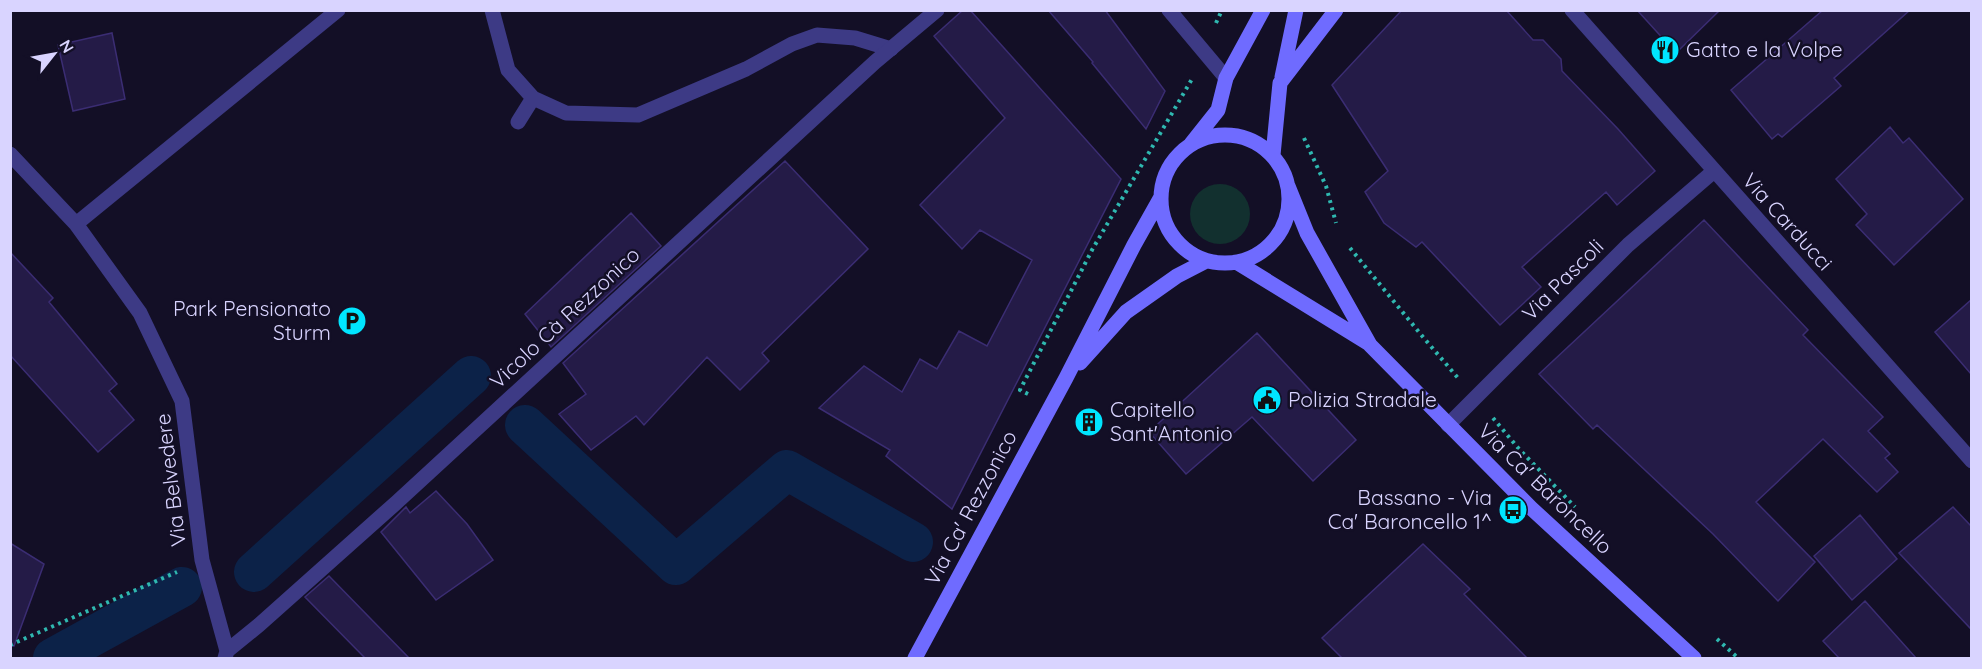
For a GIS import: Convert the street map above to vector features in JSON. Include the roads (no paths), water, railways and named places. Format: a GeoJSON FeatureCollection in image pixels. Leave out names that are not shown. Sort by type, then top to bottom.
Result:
{"type":"FeatureCollection","features":[{"type":"Feature","properties":{"kind":"main road"},"geometry":{"type":"LineString","coordinates":[[1190,146],[1218,110],[1226,78],[1263,10]]}},
{"type":"Feature","properties":{"kind":"main road"},"geometry":{"type":"LineString","coordinates":[[1273,155],[1280,83],[1296,10]]}},
{"type":"Feature","properties":{"kind":"main road"},"geometry":{"type":"LineString","coordinates":[[1280,83],[1336,10]]}},
{"type":"Feature","properties":{"kind":"main road","name":"Via Ca' Rezzonico"},"geometry":{"type":"LineString","coordinates":[[1229,135],[1248,139],[1273,155],[1288,186],[1289,206],[1284,226],[1273,243],[1257,256],[1238,263],[1222,264],[1206,261],[1191,254],[1178,243],[1162,214],[1161,197],[1165,177],[1175,159],[1190,146],[1208,137],[1229,135]]}},
{"type":"Feature","properties":{"kind":"main road","name":"Via Ca' Baroncello"},"geometry":{"type":"LineString","coordinates":[[1288,186],[1307,233],[1370,345]]}},
{"type":"Feature","properties":{"kind":"main road","name":"Via Ca' Rezzonico"},"geometry":{"type":"LineString","coordinates":[[915,658],[1161,197]]}},
{"type":"Feature","properties":{"kind":"main road","name":"Via Ca' Rezzonico"},"geometry":{"type":"LineString","coordinates":[[1066,378],[1126,312],[1177,276],[1206,261]]}},
{"type":"Feature","properties":{"kind":"main road","name":"Via Ca' Baroncello"},"geometry":{"type":"LineString","coordinates":[[1238,263],[1370,345],[1531,507],[1694,658]]}},
{"type":"Feature","properties":{"kind":"street"},"geometry":{"type":"LineString","coordinates":[[76,224],[338,10]]}},
{"type":"Feature","properties":{"kind":"street"},"geometry":{"type":"LineString","coordinates":[[492,10],[508,70],[533,98],[566,113],[638,116],[746,69],[792,44],[817,35],[855,38],[891,49]]}},
{"type":"Feature","properties":{"kind":"street","name":"Vicolo Cà Rezzonico"},"geometry":{"type":"LineString","coordinates":[[226,655],[397,502],[891,49],[937,10]]}},
{"type":"Feature","properties":{"kind":"street"},"geometry":{"type":"LineString","coordinates":[[1169,10],[1226,78]]}},
{"type":"Feature","properties":{"kind":"street","name":"Via Carducci"},"geometry":{"type":"LineString","coordinates":[[1572,10],[1971,461]]}},
{"type":"Feature","properties":{"kind":"street"},"geometry":{"type":"LineString","coordinates":[[518,122],[533,98]]}},
{"type":"Feature","properties":{"kind":"street","name":"Via Belvedere"},"geometry":{"type":"LineString","coordinates":[[10,154],[76,224],[140,313],[182,401],[202,560],[226,655]]}},
{"type":"Feature","properties":{"kind":"street","name":"Via Pascoli"},"geometry":{"type":"LineString","coordinates":[[1448,425],[1628,245],[1713,171]]}},
{"type":"Feature","properties":{"kind":"waterway"},"geometry":{"type":"LineString","coordinates":[[254,572],[471,376]]}},
{"type":"Feature","properties":{"kind":"waterway"},"geometry":{"type":"LineString","coordinates":[[525,425],[676,565],[787,470],[913,542]]}},
{"type":"Feature","properties":{"kind":"waterway"},"geometry":{"type":"LineString","coordinates":[[53,658],[182,587]]}},
{"type":"Feature","properties":{"kind":"place","name":"Gatto e la Volpe"},"geometry":{"type":"Point","coordinates":[1665,50]}},
{"type":"Feature","properties":{"kind":"place","name":"Park Pensionato Sturm"},"geometry":{"type":"Point","coordinates":[352,321]}},
{"type":"Feature","properties":{"kind":"place","name":"Polizia Stradale"},"geometry":{"type":"Point","coordinates":[1267,400]}},
{"type":"Feature","properties":{"kind":"place","name":"Capitello Sant'Antonio"},"geometry":{"type":"Point","coordinates":[1089,422]}},
{"type":"Feature","properties":{"kind":"place","name":"Bassano - Via Ca' Baroncello 1^"},"geometry":{"type":"Point","coordinates":[1513,510]}}]}
